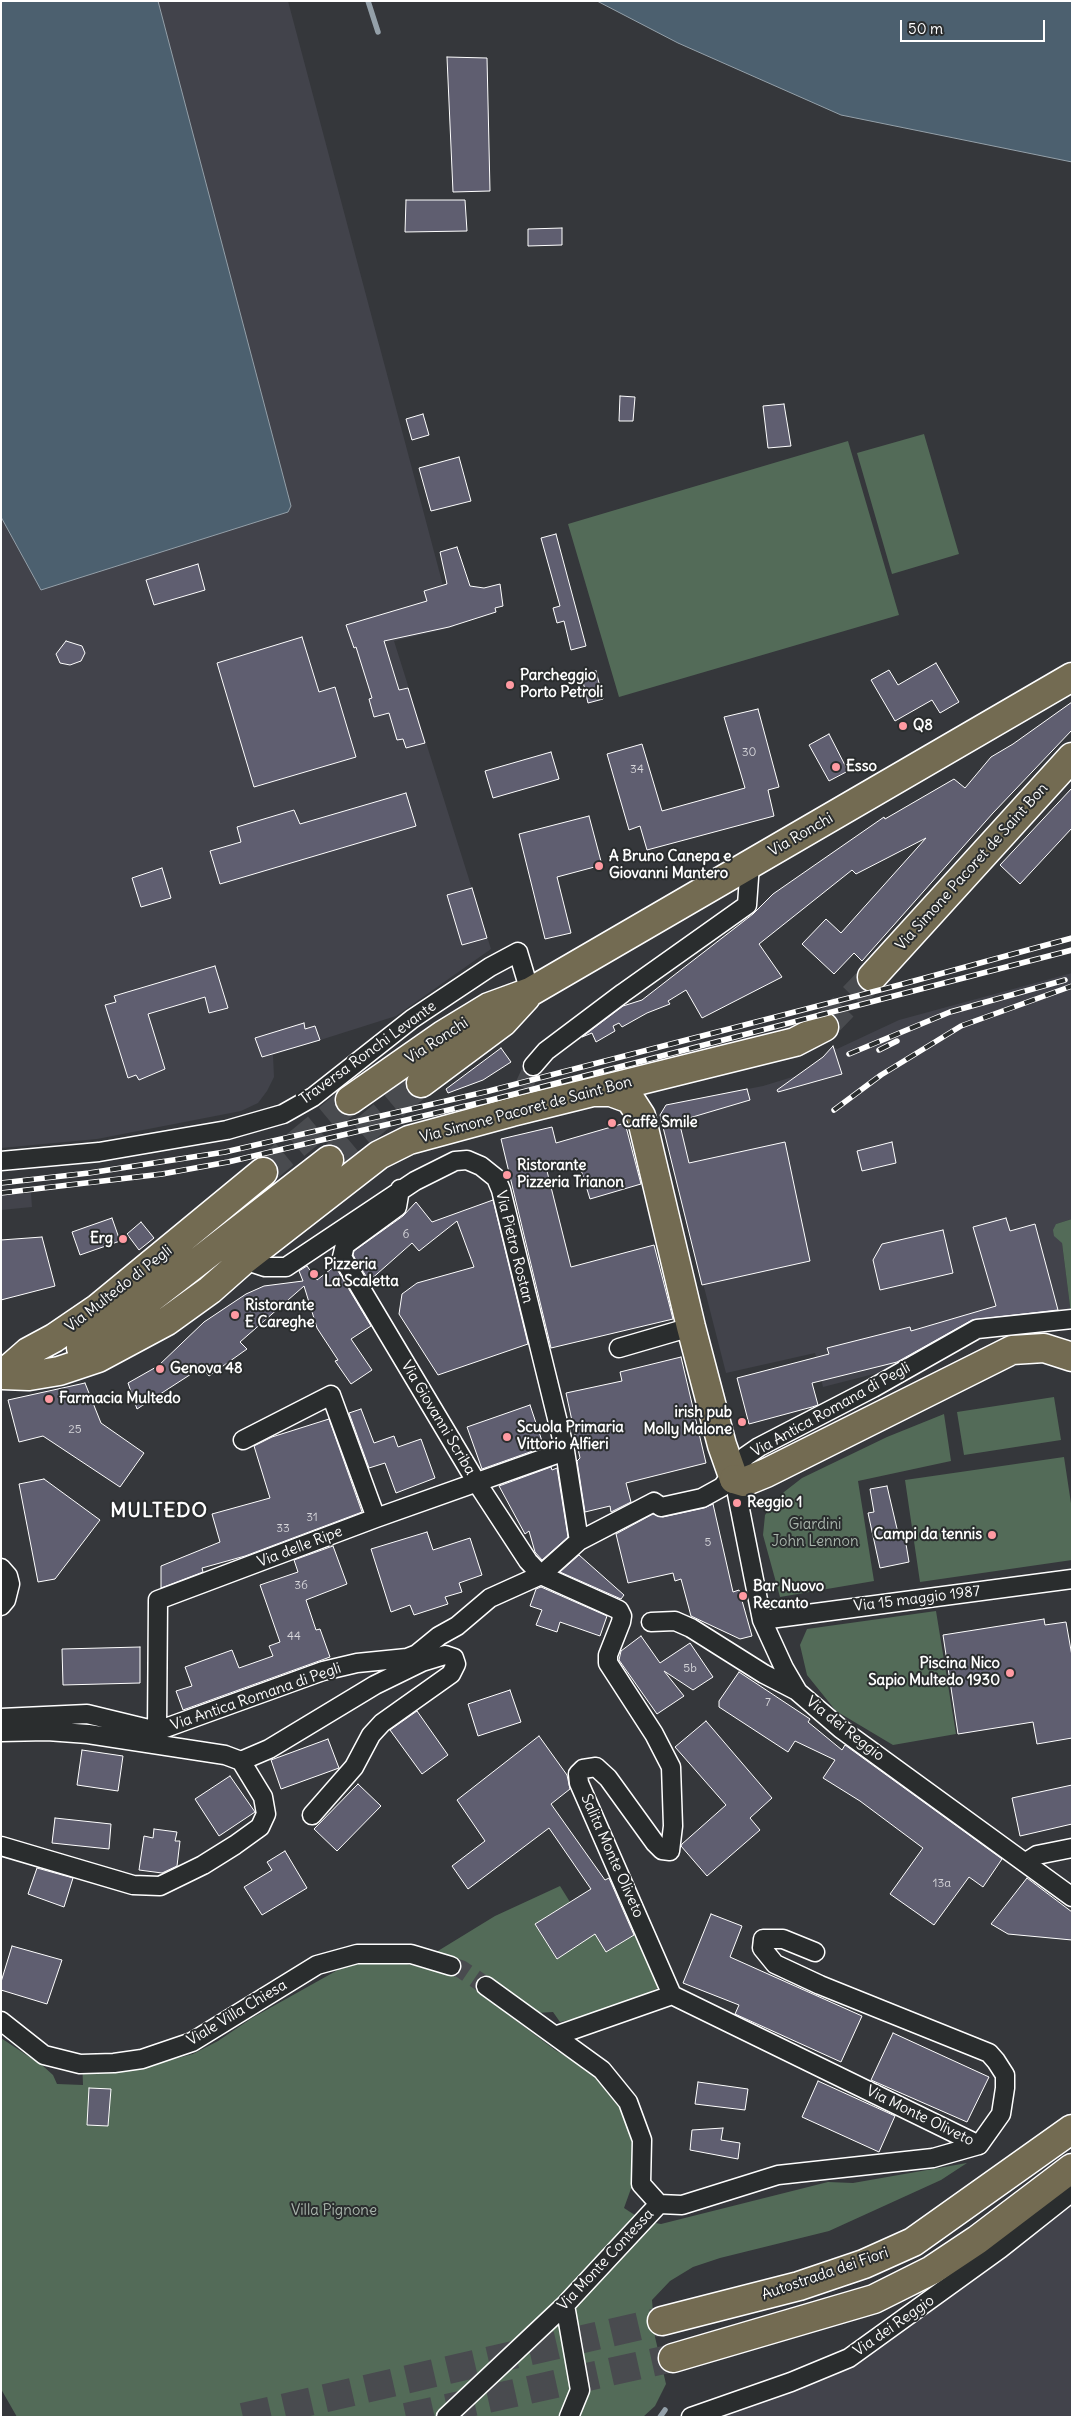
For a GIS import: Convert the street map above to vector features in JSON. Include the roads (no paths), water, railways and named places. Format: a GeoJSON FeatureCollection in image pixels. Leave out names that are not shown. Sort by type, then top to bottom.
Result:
{"type":"FeatureCollection","features":[{"type":"Feature","properties":{"kind":"main road","name":"Via Ronchi"},"geometry":{"type":"LineString","coordinates":[[350,1100],[443,1035],[489,1007],[530,992],[1071,678]]}},
{"type":"Feature","properties":{"kind":"main road","name":"Via Simone Pacoret de Saint Bon"},"geometry":{"type":"LineString","coordinates":[[872,978],[1072,757]]}},
{"type":"Feature","properties":{"kind":"main road","name":"Via Ronchi"},"geometry":{"type":"LineString","coordinates":[[421,1083],[503,1022],[530,992]]}},
{"type":"Feature","properties":{"kind":"main road","name":"Via Simone Pacoret de Saint Bon"},"geometry":{"type":"LineString","coordinates":[[210,1290],[244,1260],[379,1155],[409,1140],[588,1092],[795,1042],[824,1027]]}},
{"type":"Feature","properties":{"kind":"main road"},"geometry":{"type":"LineString","coordinates":[[685,1070],[654,1083],[643,1094],[641,1116],[691,1327],[722,1444],[733,1477],[744,1482],[766,1473],[1012,1350],[1044,1348],[1072,1357]]}},
{"type":"Feature","properties":{"kind":"main road"},"geometry":{"type":"LineString","coordinates":[[588,1092],[611,1092],[630,1099],[641,1116]]}},
{"type":"Feature","properties":{"kind":"main road"},"geometry":{"type":"LineString","coordinates":[[179,1277],[328,1160]]}},
{"type":"Feature","properties":{"kind":"main road","name":"Via Multedo di Pegli"},"geometry":{"type":"LineString","coordinates":[[2,1375],[28,1352],[54,1338],[98,1308],[233,1199],[263,1172]]}},
{"type":"Feature","properties":{"kind":"main road","name":"Via Multedo di Pegli"},"geometry":{"type":"LineString","coordinates":[[210,1290],[197,1291],[183,1284],[179,1277],[179,1261],[219,1224],[233,1199]]}},
{"type":"Feature","properties":{"kind":"main road","name":"Via Multedo di Pegli"},"geometry":{"type":"LineString","coordinates":[[2,1375],[64,1356],[97,1340],[179,1277]]}},
{"type":"Feature","properties":{"kind":"main road"},"geometry":{"type":"LineString","coordinates":[[2,1375],[29,1376],[59,1371],[98,1358],[167,1321],[210,1290]]}},
{"type":"Feature","properties":{"kind":"main road"},"geometry":{"type":"LineString","coordinates":[[955,2214],[1072,2108]]}},
{"type":"Feature","properties":{"kind":"main road","name":"Autostrada dei Fiori"},"geometry":{"type":"LineString","coordinates":[[662,2322],[799,2286],[864,2264],[913,2242],[955,2214],[1072,2129]]}},
{"type":"Feature","properties":{"kind":"main road"},"geometry":{"type":"LineString","coordinates":[[672,2358],[874,2299],[932,2270],[977,2240],[1072,2168]]}},
{"type":"Feature","properties":{"kind":"street"},"geometry":{"type":"LineString","coordinates":[[534,1066],[546,1051],[623,993],[748,905],[750,864]]}},
{"type":"Feature","properties":{"kind":"street","name":"Traversa Ronchi Levante"},"geometry":{"type":"LineString","coordinates":[[1,1161],[99,1152],[227,1130],[283,1114],[313,1097],[412,1019],[490,967],[518,952],[530,992]]}},
{"type":"Feature","properties":{"kind":"street","name":"Via Pietro Rostan"},"geometry":{"type":"LineString","coordinates":[[244,1260],[265,1267],[286,1267],[400,1189],[455,1161],[467,1160],[481,1166],[496,1178],[501,1190],[565,1451],[579,1541]]}},
{"type":"Feature","properties":{"kind":"street","name":"Via Giovanni Scriba"},"geometry":{"type":"LineString","coordinates":[[400,1189],[397,1207],[345,1245],[342,1257],[477,1483],[528,1561],[541,1575]]}},
{"type":"Feature","properties":{"kind":"street","name":"Via Antica Romana di Pegli"},"geometry":{"type":"LineString","coordinates":[[1,1718],[87,1714],[157,1732],[323,1671],[357,1663],[407,1658],[417,1654],[439,1636],[457,1626],[490,1598],[541,1575],[579,1541],[654,1502],[661,1507],[702,1498],[722,1487],[733,1477],[746,1456],[759,1447],[874,1388],[977,1329],[1072,1319]]}},
{"type":"Feature","properties":{"kind":"street"},"geometry":{"type":"LineString","coordinates":[[619,1348],[691,1327]]}},
{"type":"Feature","properties":{"kind":"street"},"geometry":{"type":"LineString","coordinates":[[243,1440],[331,1395],[376,1518]]}},
{"type":"Feature","properties":{"kind":"street","name":"Via delle Ripe"},"geometry":{"type":"LineString","coordinates":[[157,1732],[158,1600],[376,1518],[565,1451]]}},
{"type":"Feature","properties":{"kind":"street","name":"Via dei Reggio"},"geometry":{"type":"LineString","coordinates":[[733,1477],[762,1620],[784,1668],[798,1692],[841,1729],[1072,1897]]}},
{"type":"Feature","properties":{"kind":"street"},"geometry":{"type":"LineString","coordinates":[[1,1568],[8,1576],[10,1584],[6,1600],[1,1606]]}},
{"type":"Feature","properties":{"kind":"street","name":"Salita Monte Oliveto"},"geometry":{"type":"LineString","coordinates":[[541,1575],[619,1610],[622,1622],[608,1655],[608,1663],[654,1734],[671,1767],[673,1826],[670,1852],[662,1850],[655,1843],[608,1778],[596,1767],[583,1769],[578,1774],[579,1783],[592,1814],[672,1995]]}},
{"type":"Feature","properties":{"kind":"street","name":"Via 15 maggio 1987"},"geometry":{"type":"LineString","coordinates":[[762,1620],[1072,1579]]}},
{"type":"Feature","properties":{"kind":"street"},"geometry":{"type":"LineString","coordinates":[[651,1622],[675,1621],[691,1628],[764,1674],[798,1692]]}},
{"type":"Feature","properties":{"kind":"street"},"geometry":{"type":"LineString","coordinates":[[241,1761],[269,1749],[375,1685],[438,1657],[445,1655],[454,1658],[456,1664],[451,1674],[382,1723],[371,1735],[354,1767],[312,1815]]}},
{"type":"Feature","properties":{"kind":"street"},"geometry":{"type":"LineString","coordinates":[[87,1714],[88,1734]]}},
{"type":"Feature","properties":{"kind":"street"},"geometry":{"type":"LineString","coordinates":[[1,1732],[47,1731],[88,1734],[225,1755],[241,1761],[263,1797],[265,1806],[264,1820],[260,1827],[227,1850],[167,1883],[150,1887],[133,1885],[1,1846]]}},
{"type":"Feature","properties":{"kind":"street"},"geometry":{"type":"LineString","coordinates":[[1026,1862],[1037,1855],[1072,1848]]}},
{"type":"Feature","properties":{"kind":"street","name":"Via Monte Oliveto"},"geometry":{"type":"LineString","coordinates":[[672,1995],[979,2145],[1001,2114],[1005,2075],[996,2061],[989,2053],[820,1985],[775,1964],[762,1948],[763,1939],[783,1939],[814,1952]]}},
{"type":"Feature","properties":{"kind":"street","name":"Viale Villa Chiesa"},"geometry":{"type":"LineString","coordinates":[[1,2021],[44,2055],[80,2064],[114,2063],[142,2059],[192,2042],[317,1965],[357,1954],[411,1954],[451,1966]]}},
{"type":"Feature","properties":{"kind":"street"},"geometry":{"type":"LineString","coordinates":[[486,1986],[602,2070],[628,2102],[642,2140],[642,2184],[659,2204]]}},
{"type":"Feature","properties":{"kind":"street"},"geometry":{"type":"LineString","coordinates":[[555,2036],[672,1995]]}},
{"type":"Feature","properties":{"kind":"street","name":"Via Monte Contessa"},"geometry":{"type":"LineString","coordinates":[[446,2417],[565,2305],[659,2204],[682,2205],[778,2175],[933,2158],[979,2145]]}},
{"type":"Feature","properties":{"kind":"street","name":"Via dei Reggio"},"geometry":{"type":"LineString","coordinates":[[691,2417],[791,2382],[849,2358],[985,2260],[1072,2192]]}},
{"type":"Feature","properties":{"kind":"street"},"geometry":{"type":"LineString","coordinates":[[565,2305],[580,2390],[569,2417]]}},
{"type":"Feature","properties":{"kind":"water"},"geometry":{"type":"Polygon","coordinates":[[[1,1],[158,1],[291,506],[288,512],[41,590],[1,517],[1,1]]]}},
{"type":"Feature","properties":{"kind":"water"},"geometry":{"type":"Polygon","coordinates":[[[597,1],[1072,1],[1072,162],[841,115],[678,43],[597,1]]]}},
{"type":"Feature","properties":{"kind":"waterway"},"geometry":{"type":"LineString","coordinates":[[368,1],[378,32]]}},
{"type":"Feature","properties":{"kind":"waterway"},"geometry":{"type":"LineString","coordinates":[[660,2417],[665,2410]]}},
{"type":"Feature","properties":{"kind":"tunnel"},"geometry":{"type":"LineString","coordinates":[[824,1027],[872,977]]}},
{"type":"Feature","properties":{"kind":"tunnel"},"geometry":{"type":"LineString","coordinates":[[512,1112],[533,1066]]}},
{"type":"Feature","properties":{"kind":"tunnel"},"geometry":{"type":"LineString","coordinates":[[329,1160],[421,1083]]}},
{"type":"Feature","properties":{"kind":"tunnel"},"geometry":{"type":"LineString","coordinates":[[263,1172],[350,1100]]}},
{"type":"Feature","properties":{"kind":"tunnel"},"geometry":{"type":"LineString","coordinates":[[451,1966],[461,1969],[486,1986]]}},
{"type":"Feature","properties":{"kind":"tunnel"},"geometry":{"type":"LineString","coordinates":[[243,2417],[662,2321]]}},
{"type":"Feature","properties":{"kind":"tunnel"},"geometry":{"type":"LineString","coordinates":[[406,2417],[673,2358]]}},
{"type":"Feature","properties":{"kind":"railway"},"geometry":{"type":"LineString","coordinates":[[1,1183],[89,1173],[225,1152],[489,1091],[899,985],[1072,938]]}},
{"type":"Feature","properties":{"kind":"railway"},"geometry":{"type":"LineString","coordinates":[[1,1193],[162,1174],[228,1162],[491,1100],[1072,950]]}},
{"type":"Feature","properties":{"kind":"railway"},"geometry":{"type":"LineString","coordinates":[[849,1054],[950,1012],[1065,980]]}},
{"type":"Feature","properties":{"kind":"railway"},"geometry":{"type":"LineString","coordinates":[[834,1110],[881,1075],[961,1026],[1072,986]]}},
{"type":"Feature","properties":{"kind":"railway"},"geometry":{"type":"LineString","coordinates":[[879,1050],[897,1041]]}},
{"type":"Feature","properties":{"kind":"place","name":"Parcheggio Porto Petroli"},"geometry":{"type":"Point","coordinates":[510,685]}},
{"type":"Feature","properties":{"kind":"place","name":"Q8"},"geometry":{"type":"Point","coordinates":[903,726]}},
{"type":"Feature","properties":{"kind":"place","name":"Esso"},"geometry":{"type":"Point","coordinates":[836,767]}},
{"type":"Feature","properties":{"kind":"place","name":"A Bruno Canepa e Giovanni Mantero"},"geometry":{"type":"Point","coordinates":[599,866]}},
{"type":"Feature","properties":{"kind":"place","name":"Caffè Smile"},"geometry":{"type":"Point","coordinates":[612,1123]}},
{"type":"Feature","properties":{"kind":"place","name":"Ristorante Pizzeria Trianon"},"geometry":{"type":"Point","coordinates":[507,1175]}},
{"type":"Feature","properties":{"kind":"place","name":"Erg"},"geometry":{"type":"Point","coordinates":[123,1239]}},
{"type":"Feature","properties":{"kind":"place","name":"Pizzeria La Scaletta"},"geometry":{"type":"Point","coordinates":[314,1274]}},
{"type":"Feature","properties":{"kind":"place","name":"Ristorante E Careghe"},"geometry":{"type":"Point","coordinates":[235,1315]}},
{"type":"Feature","properties":{"kind":"place","name":"Genova 48"},"geometry":{"type":"Point","coordinates":[160,1369]}},
{"type":"Feature","properties":{"kind":"place","name":"Farmacia Multedo"},"geometry":{"type":"Point","coordinates":[49,1399]}},
{"type":"Feature","properties":{"kind":"place","name":"irish pub Molly Malone"},"geometry":{"type":"Point","coordinates":[742,1422]}},
{"type":"Feature","properties":{"kind":"place","name":"Scuola Primaria Vittorio Alfieri"},"geometry":{"type":"Point","coordinates":[507,1437]}},
{"type":"Feature","properties":{"kind":"place","name":"Reggio 1"},"geometry":{"type":"Point","coordinates":[737,1503]}},
{"type":"Feature","properties":{"kind":"place","name":"Campi da tennis"},"geometry":{"type":"Point","coordinates":[992,1535]}},
{"type":"Feature","properties":{"kind":"place","name":"Bar Nuovo Recanto"},"geometry":{"type":"Point","coordinates":[743,1596]}},
{"type":"Feature","properties":{"kind":"place","name":"Piscina Nico Sapio Multedo 1930"},"geometry":{"type":"Point","coordinates":[1010,1673]}},
{"type":"Feature","properties":{"kind":"district","name":"MULTEDO"},"geometry":{"type":"Point","coordinates":[159,1511]}},
{"type":"Feature","properties":{"kind":"park label","name":"Giardini John Lennon"},"geometry":{"type":"Point","coordinates":[815,1534]}},
{"type":"Feature","properties":{"kind":"park label","name":"Villa Pignone"},"geometry":{"type":"Point","coordinates":[334,2211]}}]}
